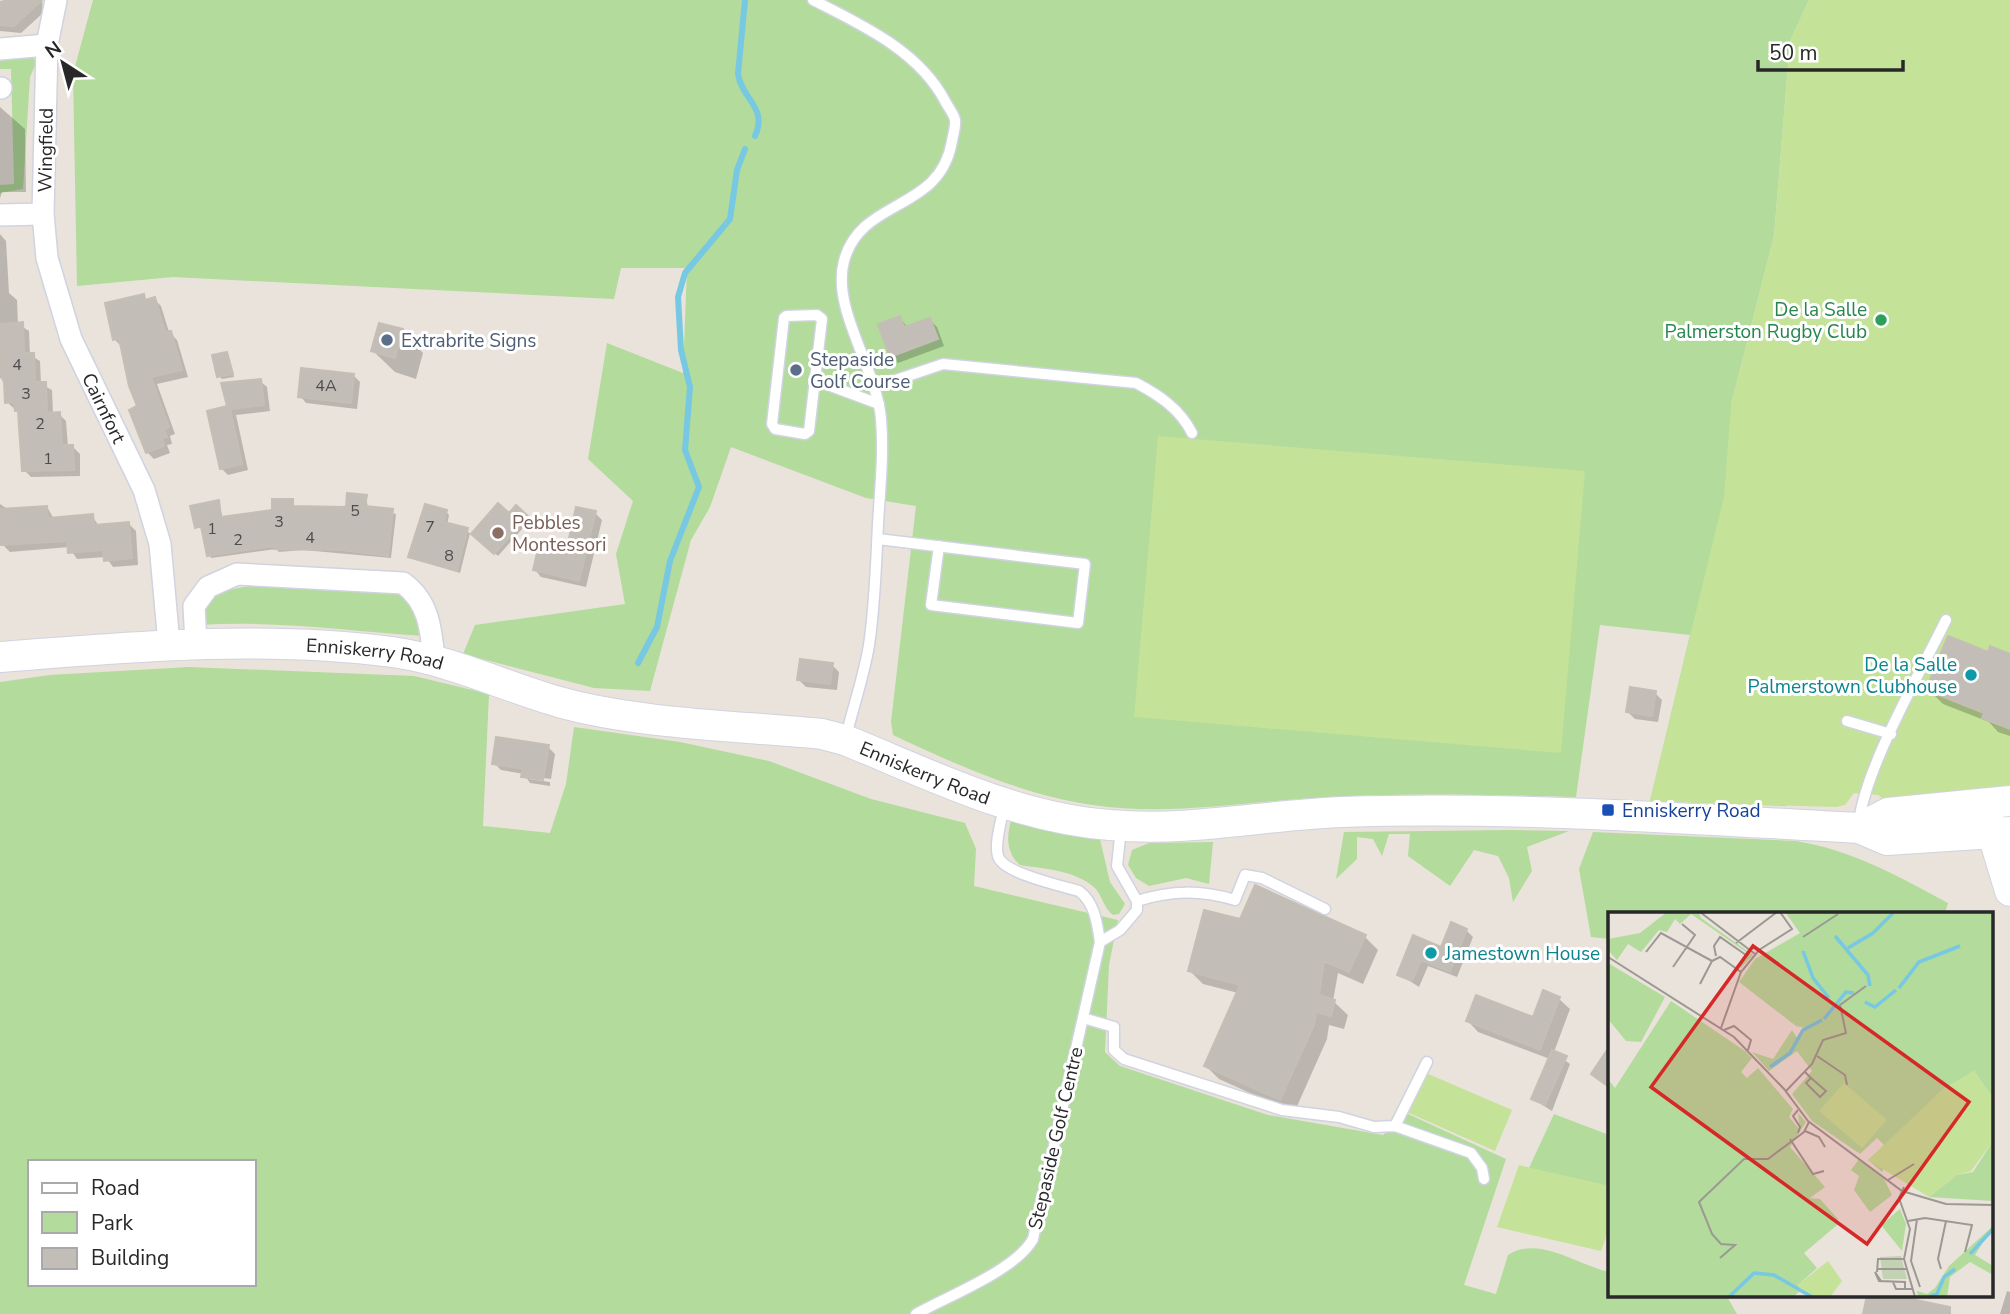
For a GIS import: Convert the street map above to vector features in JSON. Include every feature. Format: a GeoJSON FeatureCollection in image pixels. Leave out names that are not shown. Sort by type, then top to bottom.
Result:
{"type":"FeatureCollection","features":[{"type":"Feature","properties":{"kind":"main road","name":"Enniskerry Road"},"geometry":{"type":"LineString","coordinates":[[0,657],[183,644],[378,651],[434,659],[559,702],[631,715],[822,734],[845,740],[1004,806],[1121,826],[1199,827],[1340,812],[1454,811],[1859,828],[1887,840],[2001,834]]}},
{"type":"Feature","properties":{"kind":"main road","name":"Enniskerry Road"},"geometry":{"type":"LineString","coordinates":[[1859,828],[1888,813],[1998,802],[2010,891]]}},
{"type":"Feature","properties":{"kind":"street","name":"Wingfield"},"geometry":{"type":"LineString","coordinates":[[43,214],[47,45],[56,0]]}},
{"type":"Feature","properties":{"kind":"street"},"geometry":{"type":"LineString","coordinates":[[0,49],[47,45]]}},
{"type":"Feature","properties":{"kind":"street"},"geometry":{"type":"LineString","coordinates":[[0,215],[43,214]]}},
{"type":"Feature","properties":{"kind":"street","name":"Cairnfort"},"geometry":{"type":"LineString","coordinates":[[43,214],[47,258],[71,339],[144,490],[160,544],[183,644]]}},
{"type":"Feature","properties":{"kind":"street"},"geometry":{"type":"LineString","coordinates":[[183,644],[194,606],[208,587],[237,574],[403,583],[418,594],[430,625],[434,659]]}},
{"type":"Feature","properties":{"kind":"lane"},"geometry":{"type":"LineString","coordinates":[[813,0],[884,39],[915,61],[942,95],[955,121],[951,150],[937,178],[912,200],[884,211],[856,233],[844,262],[844,289],[849,318],[879,404],[883,458],[869,648],[845,740]]}},
{"type":"Feature","properties":{"kind":"lane"},"geometry":{"type":"LineString","coordinates":[[817,315],[822,319],[817,381],[809,431],[805,434],[775,429],[772,424],[786,316],[817,315]]}},
{"type":"Feature","properties":{"kind":"lane"},"geometry":{"type":"LineString","coordinates":[[875,387],[943,364],[1136,383],[1157,394],[1185,417],[1192,433]]}},
{"type":"Feature","properties":{"kind":"lane"},"geometry":{"type":"LineString","coordinates":[[817,381],[879,404]]}},
{"type":"Feature","properties":{"kind":"lane"},"geometry":{"type":"LineString","coordinates":[[878,540],[939,546],[1085,564],[1078,623],[931,605],[939,546]]}},
{"type":"Feature","properties":{"kind":"lane"},"geometry":{"type":"LineString","coordinates":[[1859,828],[1861,809],[1891,734],[1946,620]]}},
{"type":"Feature","properties":{"kind":"lane"},"geometry":{"type":"LineString","coordinates":[[1847,721],[1891,734]]}},
{"type":"Feature","properties":{"kind":"lane"},"geometry":{"type":"LineString","coordinates":[[1004,806],[997,851],[1000,862],[1010,870],[1079,891],[1086,896],[1097,920],[1100,942],[1131,919],[1138,901],[1155,895],[1205,891],[1236,900],[1245,875],[1262,878],[1325,909]]}},
{"type":"Feature","properties":{"kind":"lane"},"geometry":{"type":"LineString","coordinates":[[1121,826],[1117,866],[1138,901]]}},
{"type":"Feature","properties":{"kind":"lane","name":"Stepaside Golf Centre"},"geometry":{"type":"LineString","coordinates":[[916,1314],[1010,1262],[1028,1247],[1035,1230],[1100,942]]}},
{"type":"Feature","properties":{"kind":"lane"},"geometry":{"type":"LineString","coordinates":[[1083,1018],[1114,1027],[1111,1038],[1114,1050],[1124,1059],[1216,1091],[1282,1110],[1339,1117],[1374,1127],[1395,1126],[1471,1153],[1482,1168],[1484,1179]]}},
{"type":"Feature","properties":{"kind":"lane"},"geometry":{"type":"LineString","coordinates":[[1395,1126],[1427,1062]]}},
{"type":"Feature","properties":{"kind":"green space","name":"Stepaside Golf Course"},"geometry":{"type":"Polygon","coordinates":[[[93,0],[1809,0],[1790,41],[1774,236],[1731,405],[1786,806],[1650,801],[1690,635],[1600,625],[1576,797],[1381,795],[1149,809],[1093,805],[1016,786],[966,768],[893,735],[891,722],[916,506],[866,498],[731,447],[710,507],[691,540],[650,691],[594,688],[463,654],[475,625],[625,604],[616,554],[633,501],[588,459],[607,343],[683,373],[687,268],[621,268],[614,299],[173,277],[77,286],[73,74],[93,0]]]}},
{"type":"Feature","properties":{"kind":"green space","name":"De la Salle Palmerston Rugby Club"},"geometry":{"type":"Polygon","coordinates":[[[1809,0],[2010,0],[2010,789],[1889,803],[1878,795],[1854,793],[1845,805],[1836,807],[1650,801],[1724,496],[1731,405],[1774,236],[1790,41],[1809,0]]]}},
{"type":"Feature","properties":{"kind":"green space"},"geometry":{"type":"Polygon","coordinates":[[[0,57],[32,57],[37,61],[30,77],[23,189],[0,193],[0,185],[14,184],[11,69],[0,69],[0,57]]]}},
{"type":"Feature","properties":{"kind":"green space"},"geometry":{"type":"Polygon","coordinates":[[[1158,436],[1585,471],[1561,753],[1134,717],[1158,436]]]}},
{"type":"Feature","properties":{"kind":"green space"},"geometry":{"type":"Polygon","coordinates":[[[255,585],[405,592],[424,636],[283,625],[199,625],[203,604],[222,591],[255,585]]]}},
{"type":"Feature","properties":{"kind":"green space"},"geometry":{"type":"Polygon","coordinates":[[[189,667],[414,676],[489,694],[483,826],[550,833],[566,784],[574,727],[680,742],[769,761],[871,799],[965,823],[976,849],[974,886],[1118,920],[1109,965],[1105,1052],[1120,1066],[1268,1115],[1383,1135],[1408,1114],[1506,1159],[1464,1285],[1496,1294],[1508,1255],[1532,1248],[1558,1253],[1608,1272],[1608,1296],[1727,1296],[1737,1314],[0,1314],[0,682],[50,675],[189,667]]]}},
{"type":"Feature","properties":{"kind":"green space"},"geometry":{"type":"Polygon","coordinates":[[[1012,818],[1099,835],[1110,882],[1125,904],[1119,914],[1113,915],[1095,888],[1078,877],[1020,865],[1010,849],[1009,831],[1012,818]]]}},
{"type":"Feature","properties":{"kind":"green space"},"geometry":{"type":"Polygon","coordinates":[[[1569,831],[1527,847],[1532,871],[1513,902],[1509,878],[1498,856],[1474,850],[1450,886],[1408,856],[1410,834],[1389,834],[1382,856],[1373,839],[1357,837],[1357,859],[1336,879],[1344,832],[1569,831]]]}},
{"type":"Feature","properties":{"kind":"green space"},"geometry":{"type":"Polygon","coordinates":[[[1593,832],[1796,841],[1856,857],[1948,903],[1945,912],[1608,912],[1608,939],[1591,937],[1579,869],[1593,832]]]}},
{"type":"Feature","properties":{"kind":"green space"},"geometry":{"type":"Polygon","coordinates":[[[1213,842],[1209,884],[1186,878],[1149,886],[1136,878],[1128,865],[1132,850],[1149,843],[1213,842]]]}},
{"type":"Feature","properties":{"kind":"green space"},"geometry":{"type":"Polygon","coordinates":[[[1426,1073],[1512,1110],[1495,1151],[1409,1113],[1426,1073]]]}},
{"type":"Feature","properties":{"kind":"green space"},"geometry":{"type":"Polygon","coordinates":[[[1554,1114],[1608,1135],[1608,1186],[1529,1168],[1554,1114]]]}},
{"type":"Feature","properties":{"kind":"green space"},"geometry":{"type":"Polygon","coordinates":[[[1519,1165],[1608,1186],[1608,1232],[1601,1251],[1497,1227],[1519,1165]]]}},
{"type":"Feature","properties":{"kind":"building"},"geometry":{"type":"Polygon","coordinates":[[[42,0],[14,26],[0,25],[0,2],[42,0]]]}},
{"type":"Feature","properties":{"kind":"building"},"geometry":{"type":"Polygon","coordinates":[[[144,294],[145,300],[155,297],[165,332],[171,331],[182,370],[151,377],[169,427],[164,429],[167,437],[162,438],[164,446],[146,453],[129,410],[137,406],[129,386],[119,338],[113,340],[105,303],[144,294]]]}},
{"type":"Feature","properties":{"kind":"building"},"geometry":{"type":"Polygon","coordinates":[[[900,316],[904,327],[930,318],[938,339],[890,357],[878,324],[900,316]]]}},
{"type":"Feature","properties":{"kind":"building"},"geometry":{"type":"Polygon","coordinates":[[[23,322],[24,353],[34,353],[35,382],[46,382],[47,413],[60,412],[62,445],[73,445],[74,470],[22,471],[18,411],[15,411],[14,402],[5,403],[4,382],[0,373],[0,324],[23,322]]]}},
{"type":"Feature","properties":{"kind":"building","name":"Extrabrite Signs"},"geometry":{"type":"Polygon","coordinates":[[[379,323],[403,329],[395,358],[371,351],[379,323]]]}},
{"type":"Feature","properties":{"kind":"building"},"geometry":{"type":"Polygon","coordinates":[[[227,352],[233,374],[217,377],[212,355],[227,352]]]}},
{"type":"Feature","properties":{"kind":"building"},"geometry":{"type":"Polygon","coordinates":[[[301,368],[354,374],[351,403],[298,397],[301,368]]]}},
{"type":"Feature","properties":{"kind":"building"},"geometry":{"type":"Polygon","coordinates":[[[261,379],[264,405],[230,409],[242,464],[220,469],[207,411],[227,406],[221,383],[261,379]]]}},
{"type":"Feature","properties":{"kind":"building"},"geometry":{"type":"Polygon","coordinates":[[[347,493],[367,495],[365,506],[393,509],[388,556],[342,550],[274,549],[274,546],[207,556],[201,526],[195,528],[190,506],[219,500],[221,517],[272,510],[272,499],[293,499],[293,506],[346,507],[347,493]]]}},
{"type":"Feature","properties":{"kind":"building","name":"Pebbles Montessori"},"geometry":{"type":"Polygon","coordinates":[[[498,503],[509,513],[516,505],[528,516],[494,554],[471,534],[498,503]]]}},
{"type":"Feature","properties":{"kind":"building"},"geometry":{"type":"Polygon","coordinates":[[[425,504],[447,510],[444,522],[468,528],[457,571],[408,557],[425,504]]]}},
{"type":"Feature","properties":{"kind":"building"},"geometry":{"type":"Polygon","coordinates":[[[47,506],[48,518],[93,514],[94,525],[129,522],[132,558],[104,561],[103,550],[68,553],[67,541],[1,545],[0,509],[47,506]]]}},
{"type":"Feature","properties":{"kind":"building"},"geometry":{"type":"Polygon","coordinates":[[[576,507],[596,511],[579,581],[533,570],[538,549],[560,554],[563,542],[568,543],[576,507]]]}},
{"type":"Feature","properties":{"kind":"building","name":"De la Salle Palmerstown Clubhouse"},"geometry":{"type":"Polygon","coordinates":[[[1948,636],[1988,652],[1990,646],[2010,654],[2010,729],[1982,718],[1984,713],[1926,690],[1948,636]]]}},
{"type":"Feature","properties":{"kind":"building"},"geometry":{"type":"Polygon","coordinates":[[[800,659],[833,663],[830,684],[797,680],[800,659]]]}},
{"type":"Feature","properties":{"kind":"building"},"geometry":{"type":"Polygon","coordinates":[[[1630,687],[1656,691],[1652,716],[1626,712],[1630,687]]]}},
{"type":"Feature","properties":{"kind":"building"},"geometry":{"type":"Polygon","coordinates":[[[496,737],[549,745],[543,780],[521,777],[523,769],[492,764],[496,737]]]}},
{"type":"Feature","properties":{"kind":"building"},"geometry":{"type":"Polygon","coordinates":[[[1255,885],[1366,935],[1349,972],[1324,961],[1319,995],[1335,1000],[1331,1016],[1316,1012],[1314,1025],[1280,1100],[1204,1066],[1240,985],[1188,971],[1204,910],[1240,919],[1255,885]]]}},
{"type":"Feature","properties":{"kind":"building","name":"Jamestown House"},"geometry":{"type":"Polygon","coordinates":[[[1451,922],[1467,929],[1450,972],[1421,960],[1412,981],[1397,975],[1413,935],[1441,947],[1451,922]]]}},
{"type":"Feature","properties":{"kind":"building"},"geometry":{"type":"Polygon","coordinates":[[[1543,990],[1560,997],[1540,1050],[1466,1021],[1476,995],[1533,1017],[1543,990]]]}},
{"type":"Feature","properties":{"kind":"building"},"geometry":{"type":"Polygon","coordinates":[[[1608,1048],[1608,1086],[1591,1074],[1608,1048]]]}},
{"type":"Feature","properties":{"kind":"building"},"geometry":{"type":"Polygon","coordinates":[[[1552,1050],[1567,1056],[1545,1105],[1531,1099],[1552,1050]]]}},
{"type":"Feature","properties":{"kind":"building"},"geometry":{"type":"Polygon","coordinates":[[[1867,1296],[1897,1296],[1950,1307],[1950,1314],[1863,1314],[1867,1296]]]}},
{"type":"Feature","properties":{"kind":"waterway"},"geometry":{"type":"LineString","coordinates":[[745,0],[738,74],[740,83],[756,110],[758,126],[755,136]]}},
{"type":"Feature","properties":{"kind":"waterway"},"geometry":{"type":"LineString","coordinates":[[638,663],[657,627],[670,561],[699,487],[685,450],[690,387],[681,350],[678,297],[685,273],[730,219],[737,170],[745,149]]}},
{"type":"Feature","properties":{"kind":"place","name":"De la Salle Palmerston Rugby Club"},"geometry":{"type":"Point","coordinates":[1881,320]}},
{"type":"Feature","properties":{"kind":"place","name":"Extrabrite Signs"},"geometry":{"type":"Point","coordinates":[387,340]}},
{"type":"Feature","properties":{"kind":"place","name":"Stepaside Golf Course"},"geometry":{"type":"Point","coordinates":[796,370]}},
{"type":"Feature","properties":{"kind":"place","name":"Pebbles Montessori"},"geometry":{"type":"Point","coordinates":[498,533]}},
{"type":"Feature","properties":{"kind":"place","name":"De la Salle Palmerstown Clubhouse"},"geometry":{"type":"Point","coordinates":[1971,675]}},
{"type":"Feature","properties":{"kind":"place","name":"Enniskerry Road"},"geometry":{"type":"Point","coordinates":[1608,810]}},
{"type":"Feature","properties":{"kind":"place","name":"Jamestown House"},"geometry":{"type":"Point","coordinates":[1431,953]}}]}
